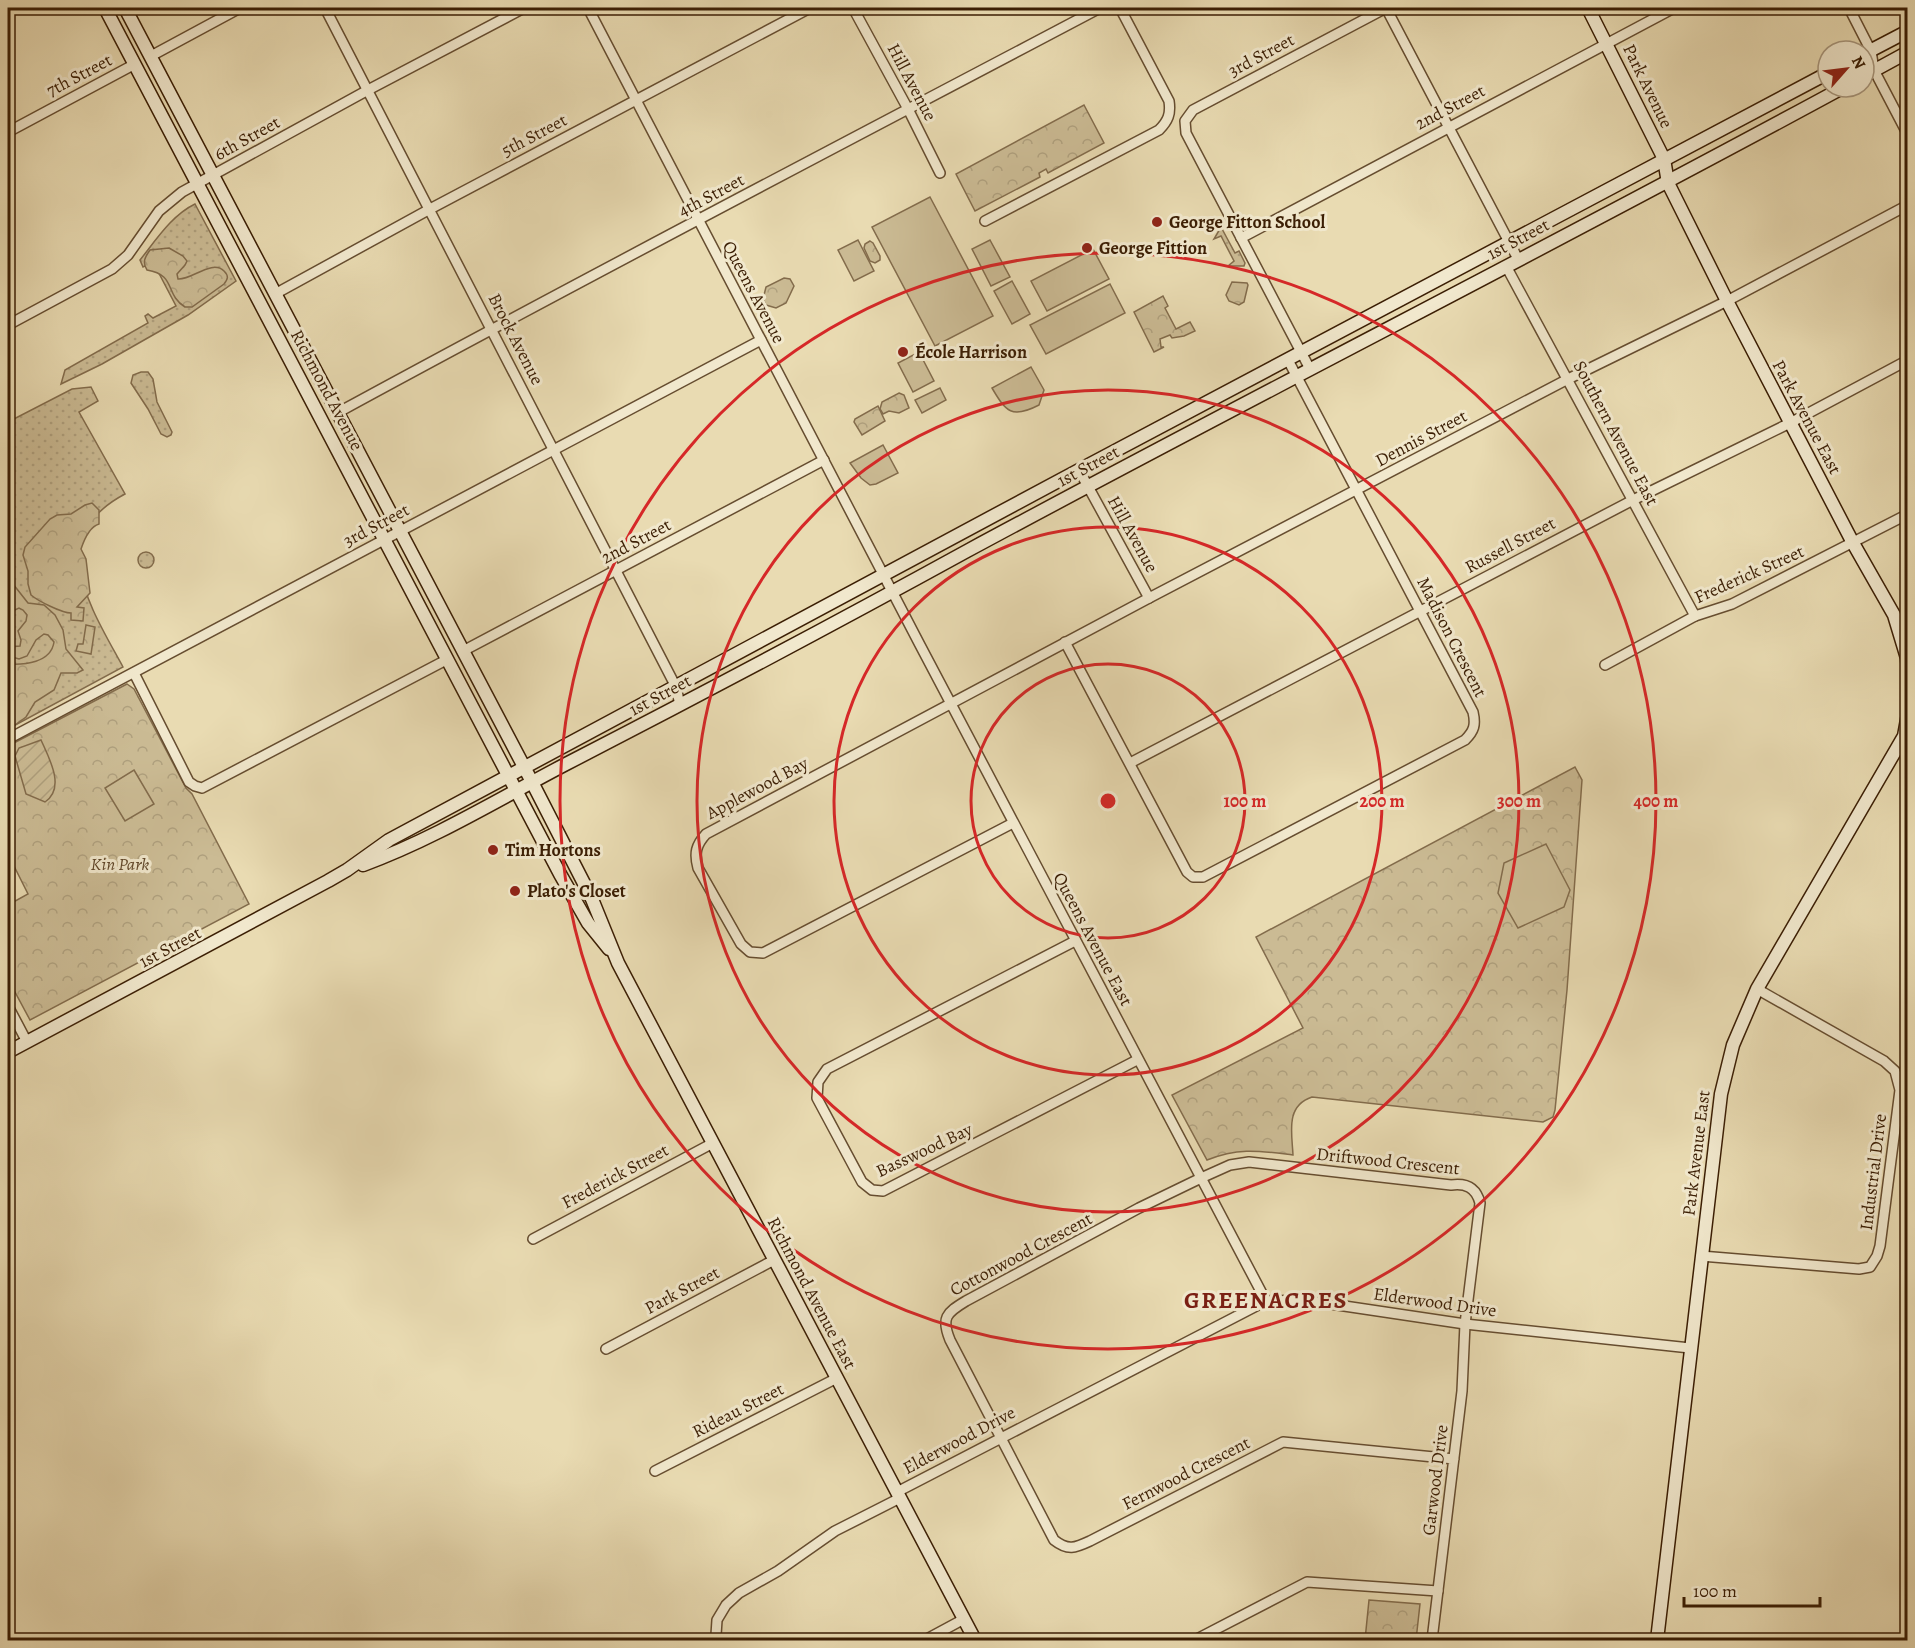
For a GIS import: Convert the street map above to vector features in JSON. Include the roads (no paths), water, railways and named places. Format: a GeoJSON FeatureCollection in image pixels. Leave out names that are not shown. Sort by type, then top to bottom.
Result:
{"type":"FeatureCollection","features":[{"type":"Feature","properties":{"kind":"main road","name":"Richmond Avenue"},"geometry":{"type":"LineString","coordinates":[[105,8],[517,790]]}},
{"type":"Feature","properties":{"kind":"main road","name":"Richmond Avenue"},"geometry":{"type":"LineString","coordinates":[[125,8],[532,782]]}},
{"type":"Feature","properties":{"kind":"main road","name":"Park Avenue"},"geometry":{"type":"LineString","coordinates":[[1588,8],[1664,159],[1668,183]]}},
{"type":"Feature","properties":{"kind":"main road"},"geometry":{"type":"LineString","coordinates":[[1876,48],[1908,32]]}},
{"type":"Feature","properties":{"kind":"main road"},"geometry":{"type":"LineString","coordinates":[[1876,69],[1908,52]]}},
{"type":"Feature","properties":{"kind":"main road","name":"1st Street"},"geometry":{"type":"LineString","coordinates":[[8,1052],[347,870],[388,840],[1816,79]]}},
{"type":"Feature","properties":{"kind":"main road","name":"1st Street"},"geometry":{"type":"LineString","coordinates":[[347,870],[415,844],[1518,259],[1668,183],[1822,99]]}},
{"type":"Feature","properties":{"kind":"main road","name":"Park Avenue East"},"geometry":{"type":"LineString","coordinates":[[1668,183],[1790,423],[1894,615],[1908,669]]}},
{"type":"Feature","properties":{"kind":"main road","name":"Park Avenue East"},"geometry":{"type":"LineString","coordinates":[[1657,1641],[1721,1094],[1732,1045],[1757,989],[1904,736],[1908,714]]}},
{"type":"Feature","properties":{"kind":"main road","name":"Richmond Avenue East"},"geometry":{"type":"LineString","coordinates":[[532,782],[592,899],[618,963],[975,1641]]}},
{"type":"Feature","properties":{"kind":"main road","name":"Richmond Avenue East"},"geometry":{"type":"LineString","coordinates":[[517,790],[588,923],[618,963]]}},
{"type":"Feature","properties":{"kind":"street"},"geometry":{"type":"LineString","coordinates":[[151,56],[240,8]]}},
{"type":"Feature","properties":{"kind":"street","name":"Brock Avenue"},"geometry":{"type":"LineString","coordinates":[[324,8],[492,328],[676,687],[680,705]]}},
{"type":"Feature","properties":{"kind":"street","name":"6th Street"},"geometry":{"type":"LineString","coordinates":[[8,325],[112,269],[128,255],[167,203],[198,183],[524,8]]}},
{"type":"Feature","properties":{"kind":"street","name":"Queens Avenue"},"geometry":{"type":"LineString","coordinates":[[588,8],[892,592]]}},
{"type":"Feature","properties":{"kind":"street","name":"5th Street"},"geometry":{"type":"LineString","coordinates":[[275,294],[430,209],[810,8]]}},
{"type":"Feature","properties":{"kind":"street","name":"Hill Avenue"},"geometry":{"type":"LineString","coordinates":[[853,8],[940,173]]}},
{"type":"Feature","properties":{"kind":"street","name":"4th Street"},"geometry":{"type":"LineString","coordinates":[[338,412],[492,328],[1100,8]]}},
{"type":"Feature","properties":{"kind":"street"},"geometry":{"type":"LineString","coordinates":[[985,221],[1159,130],[1169,118],[1169,102],[1120,8]]}},
{"type":"Feature","properties":{"kind":"street"},"geometry":{"type":"LineString","coordinates":[[1386,8],[1518,259]]}},
{"type":"Feature","properties":{"kind":"street","name":"3rd Street"},"geometry":{"type":"LineString","coordinates":[[1241,238],[1186,133],[1184,126],[1186,118],[1193,110],[1386,8]]}},
{"type":"Feature","properties":{"kind":"street","name":"2nd Street"},"geometry":{"type":"LineString","coordinates":[[1241,238],[1674,8]]}},
{"type":"Feature","properties":{"kind":"street"},"geometry":{"type":"LineString","coordinates":[[1849,8],[1862,39]]}},
{"type":"Feature","properties":{"kind":"street","name":"7th Street"},"geometry":{"type":"LineString","coordinates":[[8,132],[135,64]]}},
{"type":"Feature","properties":{"kind":"street"},"geometry":{"type":"LineString","coordinates":[[1876,84],[1908,135]]}},
{"type":"Feature","properties":{"kind":"street","name":"Dennis Street"},"geometry":{"type":"LineString","coordinates":[[951,704],[1568,379],[1727,302],[1908,205]]}},
{"type":"Feature","properties":{"kind":"street"},"geometry":{"type":"LineString","coordinates":[[1241,238],[1310,369]]}},
{"type":"Feature","properties":{"kind":"street","name":"Southern Avenue East"},"geometry":{"type":"LineString","coordinates":[[1506,266],[1695,616]]}},
{"type":"Feature","properties":{"kind":"street","name":"3rd Street"},"geometry":{"type":"LineString","coordinates":[[8,740],[761,340]]}},
{"type":"Feature","properties":{"kind":"street","name":"Madison Crescent"},"geometry":{"type":"LineString","coordinates":[[1065,642],[1186,872],[1194,877],[1203,878],[1465,740],[1472,733],[1475,722],[1473,712],[1288,360]]}},
{"type":"Feature","properties":{"kind":"street","name":"Russell Street"},"geometry":{"type":"LineString","coordinates":[[1130,763],[1633,500],[1790,423],[1908,360]]}},
{"type":"Feature","properties":{"kind":"street","name":"2nd Street"},"geometry":{"type":"LineString","coordinates":[[463,651],[824,460]]}},
{"type":"Feature","properties":{"kind":"street","name":"Hill Avenue"},"geometry":{"type":"LineString","coordinates":[[1079,470],[1149,598]]}},
{"type":"Feature","properties":{"kind":"street","name":"Frederick Street"},"geometry":{"type":"LineString","coordinates":[[1605,665],[1695,616],[1732,603],[1908,514]]}},
{"type":"Feature","properties":{"kind":"street","name":"Queens Avenue East"},"geometry":{"type":"LineString","coordinates":[[892,592],[1266,1301]]}},
{"type":"Feature","properties":{"kind":"street"},"geometry":{"type":"LineString","coordinates":[[134,673],[189,782],[202,788],[448,659]]}},
{"type":"Feature","properties":{"kind":"street","name":"Applewood Bay"},"geometry":{"type":"LineString","coordinates":[[951,704],[706,834],[698,843],[695,855],[698,868],[741,944],[750,952],[763,953],[1013,823]]}},
{"type":"Feature","properties":{"kind":"street","name":"Basswood Bay"},"geometry":{"type":"LineString","coordinates":[[1075,941],[827,1069],[818,1082],[817,1098],[862,1182],[872,1190],[884,1191],[1137,1060]]}},
{"type":"Feature","properties":{"kind":"street","name":"Industrial Drive"},"geometry":{"type":"LineString","coordinates":[[1701,1256],[1859,1269],[1870,1267],[1880,1246],[1900,1090],[1895,1071],[1884,1061],[1757,989]]}},
{"type":"Feature","properties":{"kind":"street"},"geometry":{"type":"LineString","coordinates":[[8,1006],[27,1042]]}},
{"type":"Feature","properties":{"kind":"street","name":"Frederick Street"},"geometry":{"type":"LineString","coordinates":[[533,1239],[713,1143]]}},
{"type":"Feature","properties":{"kind":"street","name":"Driftwood Crescent"},"geometry":{"type":"LineString","coordinates":[[1201,1178],[1230,1165],[1249,1162],[1451,1185],[1459,1184],[1474,1189],[1480,1203],[1465,1324]]}},
{"type":"Feature","properties":{"kind":"street","name":"Cottonwood Crescent"},"geometry":{"type":"LineString","coordinates":[[1001,1437],[945,1327],[946,1317],[952,1309],[1139,1208],[1201,1178]]}},
{"type":"Feature","properties":{"kind":"street","name":"Park Street"},"geometry":{"type":"LineString","coordinates":[[606,1349],[774,1260]]}},
{"type":"Feature","properties":{"kind":"street","name":"Elderwood Drive"},"geometry":{"type":"LineString","coordinates":[[718,1641],[717,1620],[726,1605],[739,1593],[778,1571],[835,1531],[885,1506],[898,1495],[1001,1437],[1266,1301],[1304,1300],[1465,1324],[1690,1348]]}},
{"type":"Feature","properties":{"kind":"street","name":"Garwood Drive"},"geometry":{"type":"LineString","coordinates":[[1432,1641],[1462,1392],[1465,1324]]}},
{"type":"Feature","properties":{"kind":"street","name":"Rideau Street"},"geometry":{"type":"LineString","coordinates":[[655,1472],[837,1378]]}},
{"type":"Feature","properties":{"kind":"street","name":"Fernwood Crescent"},"geometry":{"type":"LineString","coordinates":[[1001,1437],[1054,1540],[1063,1547],[1076,1547],[1090,1541],[1283,1442],[1454,1459]]}},
{"type":"Feature","properties":{"kind":"street"},"geometry":{"type":"LineString","coordinates":[[1196,1641],[1307,1582],[1438,1591]]}},
{"type":"Feature","properties":{"kind":"street"},"geometry":{"type":"LineString","coordinates":[[925,1641],[964,1620]]}},
{"type":"Feature","properties":{"kind":"place","name":"George Fitton School"},"geometry":{"type":"Point","coordinates":[1157,222]}},
{"type":"Feature","properties":{"kind":"place","name":"George Fittion"},"geometry":{"type":"Point","coordinates":[1087,248]}},
{"type":"Feature","properties":{"kind":"place","name":"École Harrison"},"geometry":{"type":"Point","coordinates":[903,352]}},
{"type":"Feature","properties":{"kind":"place","name":"Tim Hortons"},"geometry":{"type":"Point","coordinates":[493,850]}},
{"type":"Feature","properties":{"kind":"place","name":"Plato's Closet"},"geometry":{"type":"Point","coordinates":[515,891]}},
{"type":"Feature","properties":{"kind":"district","name":"GREENACRES"},"geometry":{"type":"Point","coordinates":[1266,1300]}},
{"type":"Feature","properties":{"kind":"park label","name":"Kin Park"},"geometry":{"type":"Point","coordinates":[120,864]}}]}
